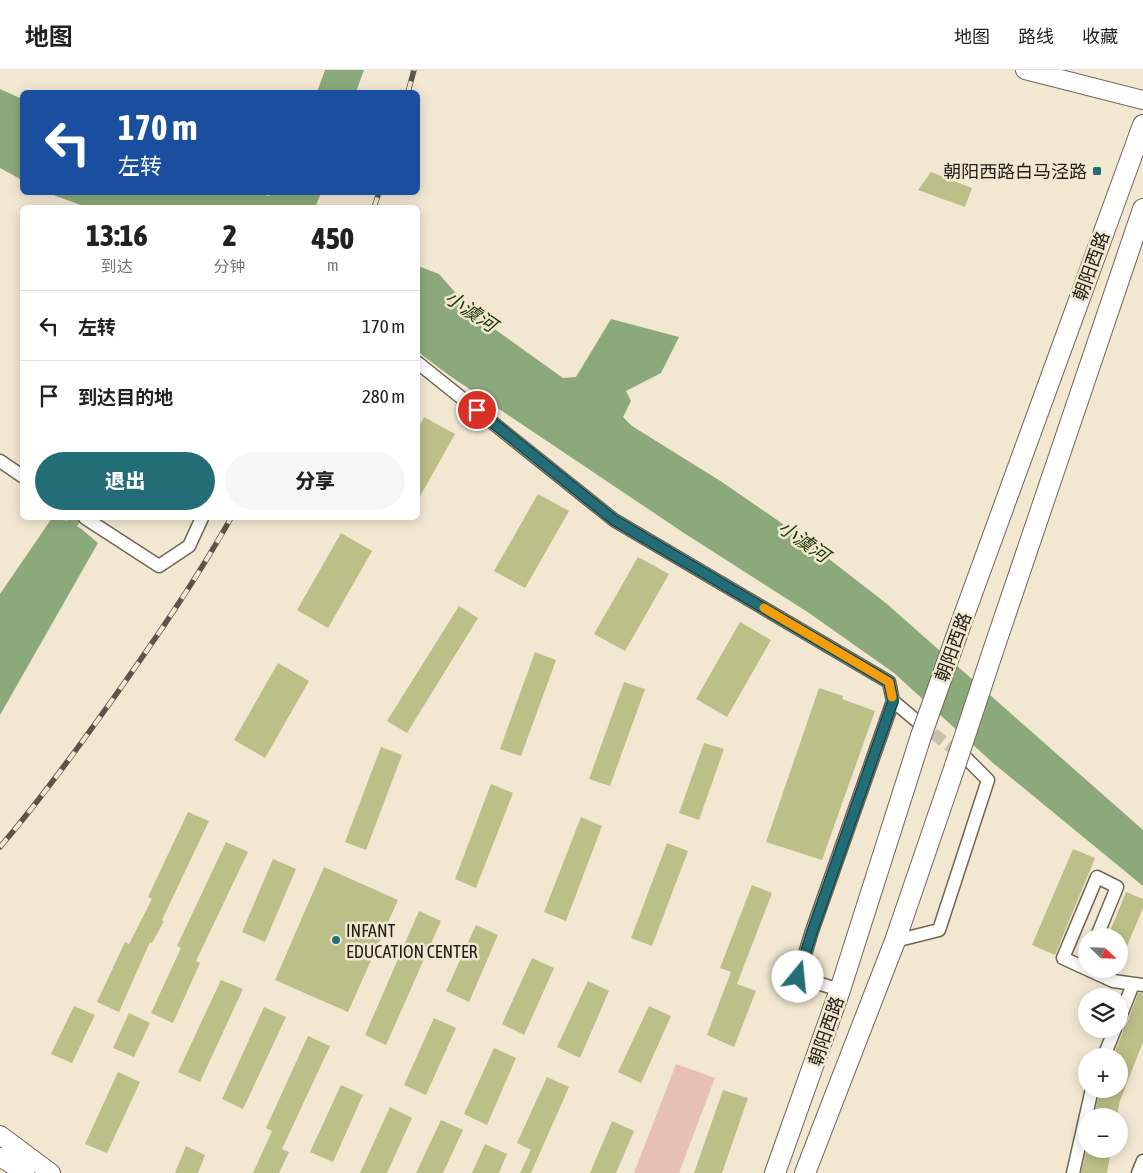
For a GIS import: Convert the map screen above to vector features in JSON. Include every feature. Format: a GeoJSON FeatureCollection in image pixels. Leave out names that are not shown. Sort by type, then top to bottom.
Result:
{"type":"FeatureCollection","features":[{"type":"Feature","properties":{"kind":"main road"},"geometry":{"type":"LineString","coordinates":[[1025,70],[1143,100]]}},
{"type":"Feature","properties":{"kind":"main road","name":"朝阳西路"},"geometry":{"type":"LineString","coordinates":[[775,1173],[840,990],[920,729],[959,629],[1143,125]]}},
{"type":"Feature","properties":{"kind":"main road","name":"朝阳西路"},"geometry":{"type":"LineString","coordinates":[[805,1173],[961,762],[993,651],[1143,209]]}},
{"type":"Feature","properties":{"kind":"main road"},"geometry":{"type":"LineString","coordinates":[[0,1136],[51,1173]]}},
{"type":"Feature","properties":{"kind":"main road"},"geometry":{"type":"LineString","coordinates":[[0,1157],[25,1173]]}},
{"type":"Feature","properties":{"kind":"street"},"geometry":{"type":"LineString","coordinates":[[420,365],[614,520],[889,682],[893,701],[798,977],[840,990]]}},
{"type":"Feature","properties":{"kind":"street"},"geometry":{"type":"LineString","coordinates":[[0,461],[20,475]]}},
{"type":"Feature","properties":{"kind":"street"},"geometry":{"type":"LineString","coordinates":[[88,520],[159,566],[189,546],[201,520]]}},
{"type":"Feature","properties":{"kind":"street"},"geometry":{"type":"LineString","coordinates":[[893,701],[920,729]]}},
{"type":"Feature","properties":{"kind":"street"},"geometry":{"type":"LineString","coordinates":[[894,941],[939,930],[988,780],[961,762]]}},
{"type":"Feature","properties":{"kind":"street"},"geometry":{"type":"LineString","coordinates":[[1078,963],[1063,958],[1097,877],[1117,887],[1101,928]]}},
{"type":"Feature","properties":{"kind":"street"},"geometry":{"type":"LineString","coordinates":[[1108,978],[1113,981],[1138,984],[1128,1003]]}},
{"type":"Feature","properties":{"kind":"street"},"geometry":{"type":"LineString","coordinates":[[1073,1173],[1090,1098]]}},
{"type":"Feature","properties":{"kind":"street"},"geometry":{"type":"LineString","coordinates":[[1138,1173],[1143,1161]]}},
{"type":"Feature","properties":{"kind":"shaded area"},"geometry":{"type":"Polygon","coordinates":[[[676,1064],[715,1078],[679,1173],[634,1173],[676,1064]]]}},
{"type":"Feature","properties":{"kind":"water"},"geometry":{"type":"Polygon","coordinates":[[[325,70],[364,70],[357,90],[318,90],[325,70]]]}},
{"type":"Feature","properties":{"kind":"water"},"geometry":{"type":"Polygon","coordinates":[[[0,89],[20,98],[20,179],[0,168],[0,89]]]}},
{"type":"Feature","properties":{"kind":"water"},"geometry":{"type":"Polygon","coordinates":[[[53,195],[320,195],[316,205],[81,205],[53,195]]]}},
{"type":"Feature","properties":{"kind":"water","name":"小澞河"},"geometry":{"type":"Polygon","coordinates":[[[420,267],[439,274],[475,315],[563,378],[576,377],[611,319],[679,337],[661,373],[626,391],[631,401],[623,417],[632,426],[722,482],[793,531],[887,604],[1143,830],[1143,886],[993,763],[894,673],[809,613],[684,533],[450,376],[420,354],[420,267]]]}},
{"type":"Feature","properties":{"kind":"water"},"geometry":{"type":"Polygon","coordinates":[[[51,520],[65,520],[82,530],[98,543],[0,715],[0,594],[51,520]]]}},
{"type":"Feature","properties":{"kind":"building"},"geometry":{"type":"Polygon","coordinates":[[[931,172],[972,188],[965,207],[918,190],[931,172]]]}},
{"type":"Feature","properties":{"kind":"building"},"geometry":{"type":"Polygon","coordinates":[[[424,417],[455,434],[420,496],[420,425],[424,417]]]}},
{"type":"Feature","properties":{"kind":"building"},"geometry":{"type":"Polygon","coordinates":[[[538,494],[569,511],[525,588],[494,571],[538,494]]]}},
{"type":"Feature","properties":{"kind":"building"},"geometry":{"type":"Polygon","coordinates":[[[341,533],[372,551],[328,628],[297,610],[341,533]]]}},
{"type":"Feature","properties":{"kind":"building"},"geometry":{"type":"Polygon","coordinates":[[[638,557],[669,574],[625,651],[594,634],[638,557]]]}},
{"type":"Feature","properties":{"kind":"building"},"geometry":{"type":"Polygon","coordinates":[[[459,606],[478,618],[407,733],[387,721],[459,606]]]}},
{"type":"Feature","properties":{"kind":"building"},"geometry":{"type":"Polygon","coordinates":[[[740,622],[771,640],[727,717],[696,699],[740,622]]]}},
{"type":"Feature","properties":{"kind":"building"},"geometry":{"type":"Polygon","coordinates":[[[535,652],[556,660],[521,756],[500,749],[535,652]]]}},
{"type":"Feature","properties":{"kind":"building"},"geometry":{"type":"Polygon","coordinates":[[[278,663],[309,681],[265,758],[234,740],[278,663]]]}},
{"type":"Feature","properties":{"kind":"building"},"geometry":{"type":"Polygon","coordinates":[[[624,682],[645,689],[610,786],[589,779],[624,682]]]}},
{"type":"Feature","properties":{"kind":"building"},"geometry":{"type":"Polygon","coordinates":[[[819,688],[843,696],[842,699],[875,711],[822,860],[766,842],[819,688]]]}},
{"type":"Feature","properties":{"kind":"building"},"geometry":{"type":"Polygon","coordinates":[[[704,743],[724,749],[699,820],[679,813],[704,743]]]}},
{"type":"Feature","properties":{"kind":"building"},"geometry":{"type":"Polygon","coordinates":[[[381,747],[402,755],[366,850],[345,842],[381,747]]]}},
{"type":"Feature","properties":{"kind":"building"},"geometry":{"type":"Polygon","coordinates":[[[491,784],[513,793],[476,888],[455,879],[491,784]]]}},
{"type":"Feature","properties":{"kind":"building"},"geometry":{"type":"Polygon","coordinates":[[[188,812],[209,821],[162,920],[164,921],[152,943],[150,942],[119,1012],[97,1002],[125,942],[129,944],[152,899],[148,897],[188,812]]]}},
{"type":"Feature","properties":{"kind":"building"},"geometry":{"type":"Polygon","coordinates":[[[581,817],[602,826],[566,921],[544,912],[581,817]]]}},
{"type":"Feature","properties":{"kind":"building"},"geometry":{"type":"Polygon","coordinates":[[[226,842],[248,852],[196,961],[200,963],[173,1023],[151,1013],[181,948],[177,946],[226,842]]]}},
{"type":"Feature","properties":{"kind":"building"},"geometry":{"type":"Polygon","coordinates":[[[667,843],[688,851],[652,946],[631,938],[667,843]]]}},
{"type":"Feature","properties":{"kind":"building"},"geometry":{"type":"Polygon","coordinates":[[[1073,849],[1095,858],[1055,955],[1032,945],[1073,849]]]}},
{"type":"Feature","properties":{"kind":"building"},"geometry":{"type":"Polygon","coordinates":[[[273,859],[296,869],[265,942],[242,932],[273,859]]]}},
{"type":"Feature","properties":{"kind":"building","name":"INFANT EDUCATION CENTER"},"geometry":{"type":"Polygon","coordinates":[[[324,867],[398,900],[348,1012],[275,980],[324,867]]]}},
{"type":"Feature","properties":{"kind":"building"},"geometry":{"type":"Polygon","coordinates":[[[752,885],[772,893],[737,984],[756,991],[734,1047],[707,1035],[731,972],[720,968],[752,885]]]}},
{"type":"Feature","properties":{"kind":"building"},"geometry":{"type":"Polygon","coordinates":[[[1126,892],[1143,899],[1143,908],[1128,944],[1128,928],[1111,928],[1126,892]]]}},
{"type":"Feature","properties":{"kind":"building"},"geometry":{"type":"Polygon","coordinates":[[[419,911],[441,921],[386,1045],[365,1035],[419,911]]]}},
{"type":"Feature","properties":{"kind":"building"},"geometry":{"type":"Polygon","coordinates":[[[476,925],[498,935],[469,1002],[446,991],[476,925]]]}},
{"type":"Feature","properties":{"kind":"building"},"geometry":{"type":"Polygon","coordinates":[[[532,958],[554,968],[524,1035],[502,1024],[532,958]]]}},
{"type":"Feature","properties":{"kind":"building"},"geometry":{"type":"Polygon","coordinates":[[[221,980],[243,989],[200,1082],[178,1072],[221,980]]]}},
{"type":"Feature","properties":{"kind":"building"},"geometry":{"type":"Polygon","coordinates":[[[588,981],[609,991],[580,1058],[557,1047],[588,981]]]}},
{"type":"Feature","properties":{"kind":"building"},"geometry":{"type":"Polygon","coordinates":[[[1138,993],[1143,993],[1143,1042],[1128,1080],[1128,1048],[1116,1048],[1120,1038],[1128,1038],[1128,1020],[1138,993]]]}},
{"type":"Feature","properties":{"kind":"building"},"geometry":{"type":"Polygon","coordinates":[[[74,1006],[95,1015],[72,1063],[51,1054],[74,1006]]]}},
{"type":"Feature","properties":{"kind":"building"},"geometry":{"type":"Polygon","coordinates":[[[649,1006],[671,1016],[641,1083],[618,1072],[649,1006]]]}},
{"type":"Feature","properties":{"kind":"building"},"geometry":{"type":"Polygon","coordinates":[[[264,1007],[286,1017],[243,1109],[222,1099],[264,1007]]]}},
{"type":"Feature","properties":{"kind":"building"},"geometry":{"type":"Polygon","coordinates":[[[129,1013],[150,1023],[134,1057],[113,1048],[129,1013]]]}},
{"type":"Feature","properties":{"kind":"building"},"geometry":{"type":"Polygon","coordinates":[[[434,1018],[456,1028],[426,1095],[404,1085],[434,1018]]]}},
{"type":"Feature","properties":{"kind":"building"},"geometry":{"type":"Polygon","coordinates":[[[308,1036],[330,1046],[282,1149],[289,1152],[279,1173],[253,1173],[272,1131],[266,1128],[308,1036]]]}},
{"type":"Feature","properties":{"kind":"building"},"geometry":{"type":"Polygon","coordinates":[[[494,1048],[516,1058],[487,1125],[464,1114],[494,1048]]]}},
{"type":"Feature","properties":{"kind":"building"},"geometry":{"type":"Polygon","coordinates":[[[118,1072],[140,1082],[107,1153],[85,1144],[118,1072]]]}},
{"type":"Feature","properties":{"kind":"building"},"geometry":{"type":"Polygon","coordinates":[[[547,1077],[569,1087],[531,1173],[520,1173],[531,1150],[517,1143],[547,1077]]]}},
{"type":"Feature","properties":{"kind":"building"},"geometry":{"type":"Polygon","coordinates":[[[341,1085],[363,1095],[333,1162],[310,1152],[341,1085]]]}},
{"type":"Feature","properties":{"kind":"building"},"geometry":{"type":"Polygon","coordinates":[[[723,1090],[748,1098],[722,1173],[694,1173],[723,1090]]]}},
{"type":"Feature","properties":{"kind":"building"},"geometry":{"type":"Polygon","coordinates":[[[1098,1098],[1121,1098],[1119,1108],[1096,1108],[1098,1098]]]}},
{"type":"Feature","properties":{"kind":"building"},"geometry":{"type":"Polygon","coordinates":[[[390,1107],[412,1118],[387,1173],[360,1173],[390,1107]]]}},
{"type":"Feature","properties":{"kind":"building"},"geometry":{"type":"Polygon","coordinates":[[[441,1120],[463,1130],[443,1173],[416,1173],[441,1120]]]}},
{"type":"Feature","properties":{"kind":"building"},"geometry":{"type":"Polygon","coordinates":[[[612,1121],[634,1131],[616,1173],[590,1173],[612,1121]]]}},
{"type":"Feature","properties":{"kind":"building"},"geometry":{"type":"Polygon","coordinates":[[[485,1144],[507,1154],[499,1173],[472,1173],[485,1144]]]}},
{"type":"Feature","properties":{"kind":"building"},"geometry":{"type":"Polygon","coordinates":[[[186,1146],[205,1155],[198,1173],[175,1173],[186,1146]]]}},
{"type":"Feature","properties":{"kind":"building"},"geometry":{"type":"Polygon","coordinates":[[[1085,1158],[1110,1158],[1107,1173],[1081,1173],[1085,1158]]]}},
{"type":"Feature","properties":{"kind":"waterway"},"geometry":{"type":"LineString","coordinates":[[64,537],[74,520]]}},
{"type":"Feature","properties":{"kind":"tunnel"},"geometry":{"type":"LineString","coordinates":[[919,723],[963,756]]}},
{"type":"Feature","properties":{"kind":"railway"},"geometry":{"type":"LineString","coordinates":[[409,90],[414,70]]}},
{"type":"Feature","properties":{"kind":"railway"},"geometry":{"type":"LineString","coordinates":[[375,205],[378,195]]}},
{"type":"Feature","properties":{"kind":"railway"},"geometry":{"type":"LineString","coordinates":[[0,847],[59,773],[130,674],[190,586],[230,520]]}},
{"type":"Feature","properties":{"kind":"slow traffic"},"geometry":{"type":"LineString","coordinates":[[764,608],[889,682],[892,697]]}},
{"type":"Feature","properties":{"kind":"place","name":"朝阳西路白马泾路"},"geometry":{"type":"Point","coordinates":[1097,171]}},
{"type":"Feature","properties":{"kind":"place","name":"INFANT EDUCATION CENTER"},"geometry":{"type":"Point","coordinates":[336,940]}},
{"type":"Feature","properties":{"kind":"route"},"geometry":{"type":"LineString","coordinates":[[477,410],[614,520],[889,682],[893,701],[798,977]]}}]}
